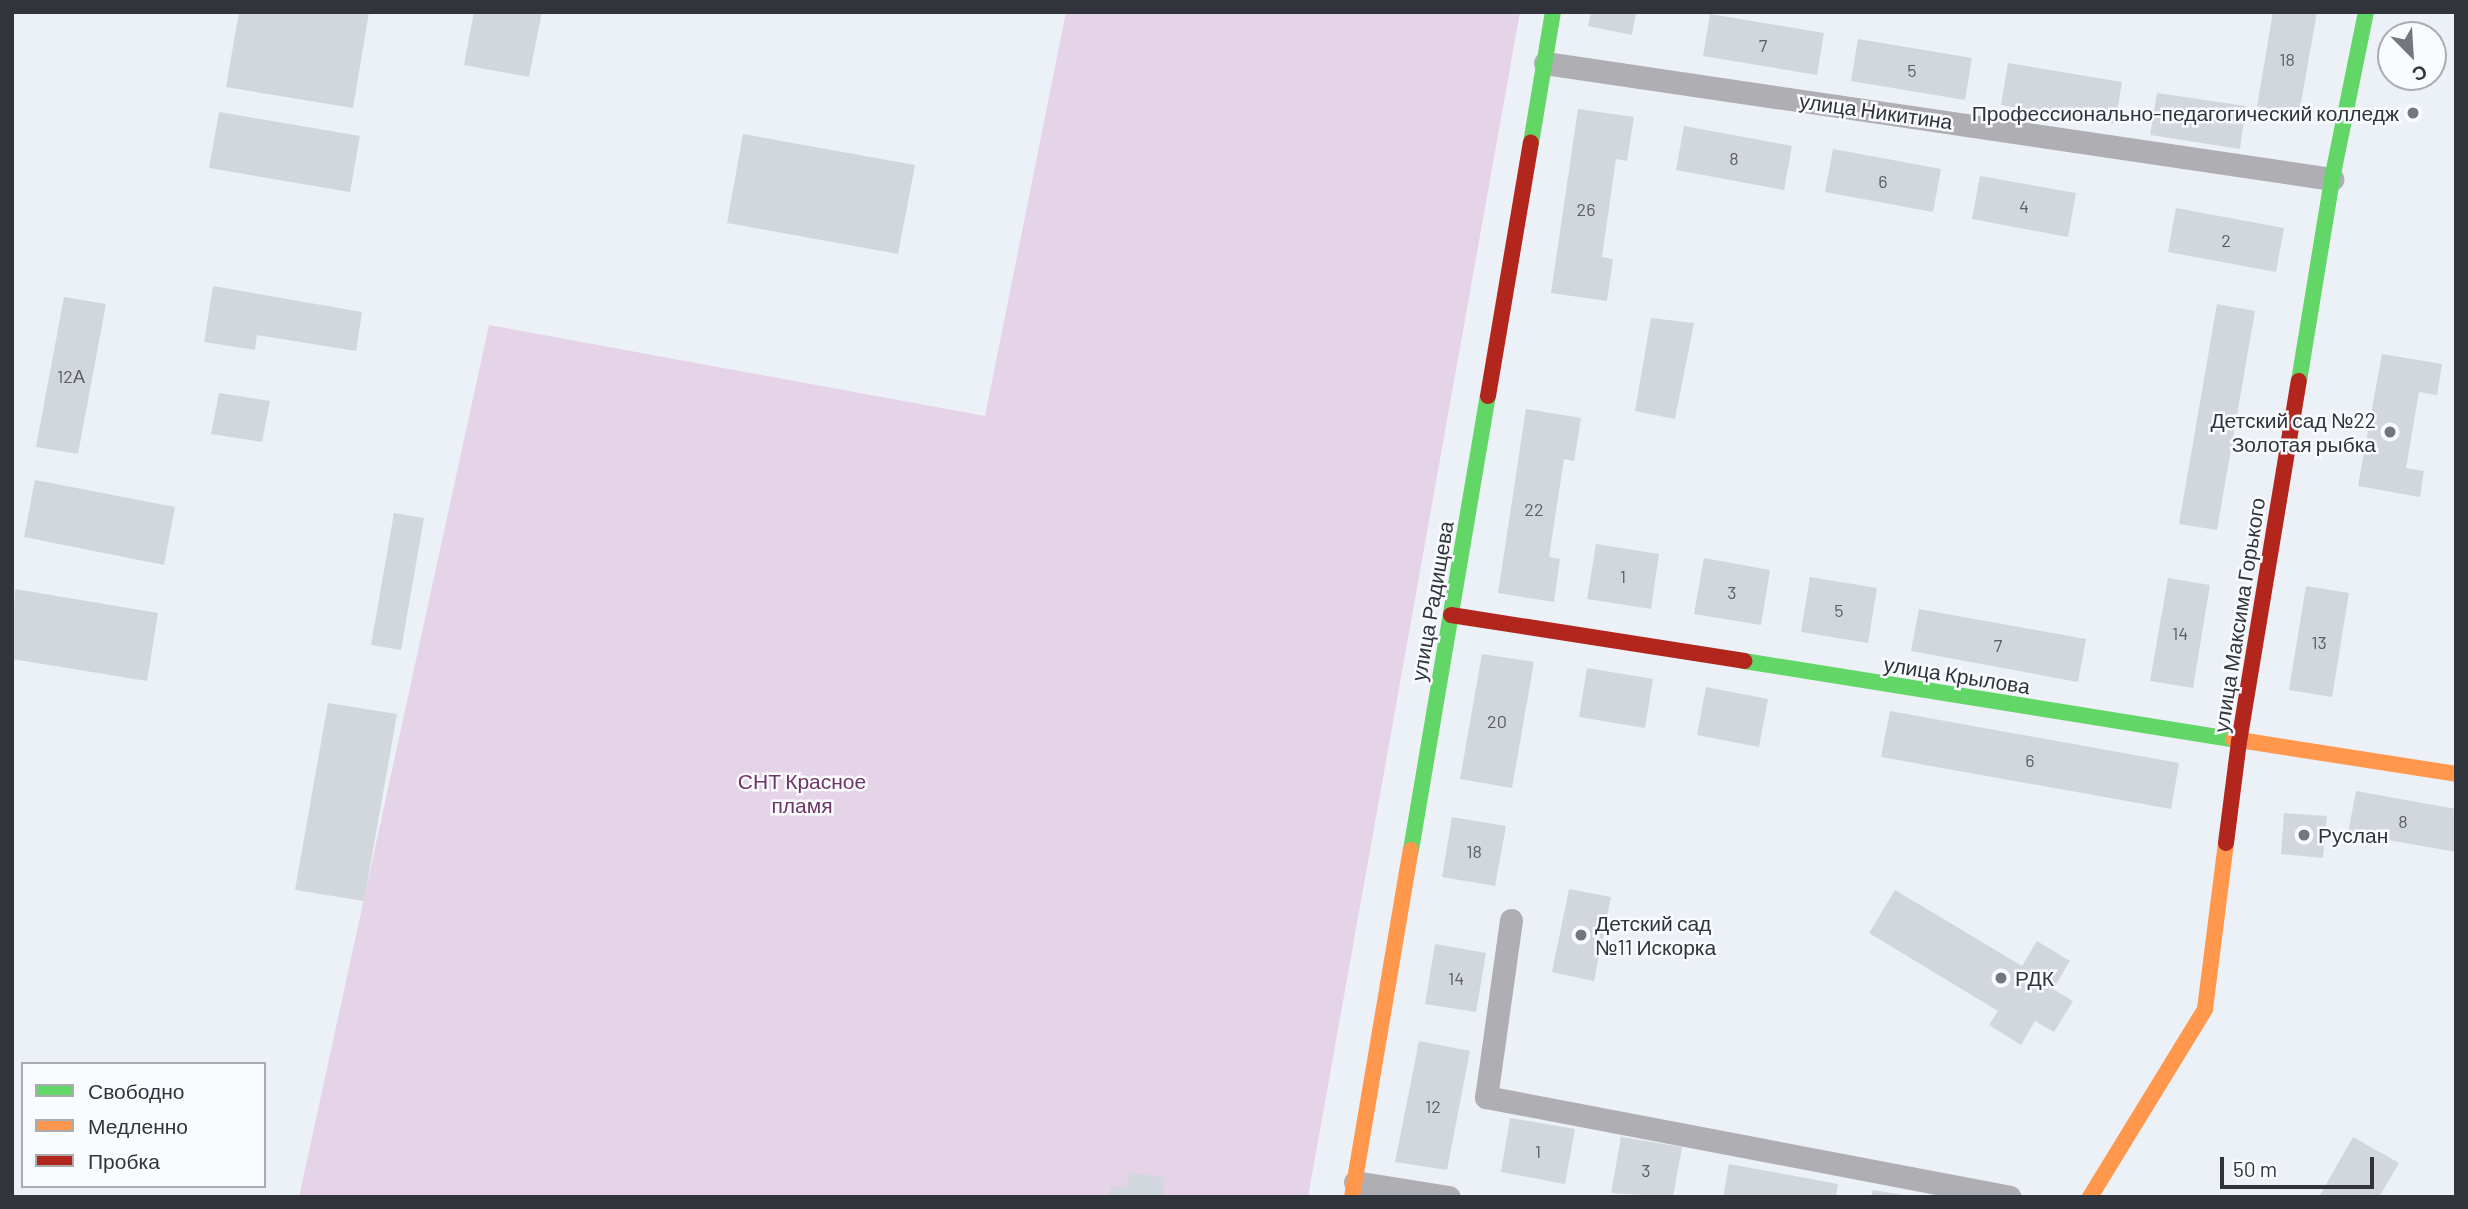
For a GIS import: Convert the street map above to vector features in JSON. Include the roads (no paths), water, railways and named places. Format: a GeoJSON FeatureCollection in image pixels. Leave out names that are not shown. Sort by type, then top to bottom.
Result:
{"type":"FeatureCollection","features":[{"type":"Feature","properties":{"kind":"street","name":"улица Радищева"},"geometry":{"type":"LineString","coordinates":[[1354,1189],[1553,12]]}},
{"type":"Feature","properties":{"kind":"street","name":"улица Максима Горького"},"geometry":{"type":"LineString","coordinates":[[2090,1197],[2205,1009],[2239,742],[2332,178],[2366,12]]}},
{"type":"Feature","properties":{"kind":"street","name":"улица Никитина"},"geometry":{"type":"LineString","coordinates":[[1545,63],[2332,178]]}},
{"type":"Feature","properties":{"kind":"street","name":"улица Крылова"},"geometry":{"type":"LineString","coordinates":[[1451,615],[2239,742],[2456,774]]}},
{"type":"Feature","properties":{"kind":"street"},"geometry":{"type":"LineString","coordinates":[[1511,920],[1486,1097],[2010,1197]]}},
{"type":"Feature","properties":{"kind":"street"},"geometry":{"type":"LineString","coordinates":[[1354,1189],[1449,1197]]}},
{"type":"Feature","properties":{"kind":"place","name":"Профессионально-педагогический колледж"},"geometry":{"type":"Point","coordinates":[2413,113]}},
{"type":"Feature","properties":{"kind":"place","name":"Детский сад №22 Золотая рыбка"},"geometry":{"type":"Point","coordinates":[2390,432]}},
{"type":"Feature","properties":{"kind":"place","name":"Руслан"},"geometry":{"type":"Point","coordinates":[2304,835]}},
{"type":"Feature","properties":{"kind":"place","name":"Детский сад №11 Искорка"},"geometry":{"type":"Point","coordinates":[1581,935]}},
{"type":"Feature","properties":{"kind":"place","name":"РДК"},"geometry":{"type":"Point","coordinates":[2001,978]}},
{"type":"Feature","properties":{"kind":"park label","name":"СНТ Красное пламя"},"geometry":{"type":"Point","coordinates":[802,793]}}]}
